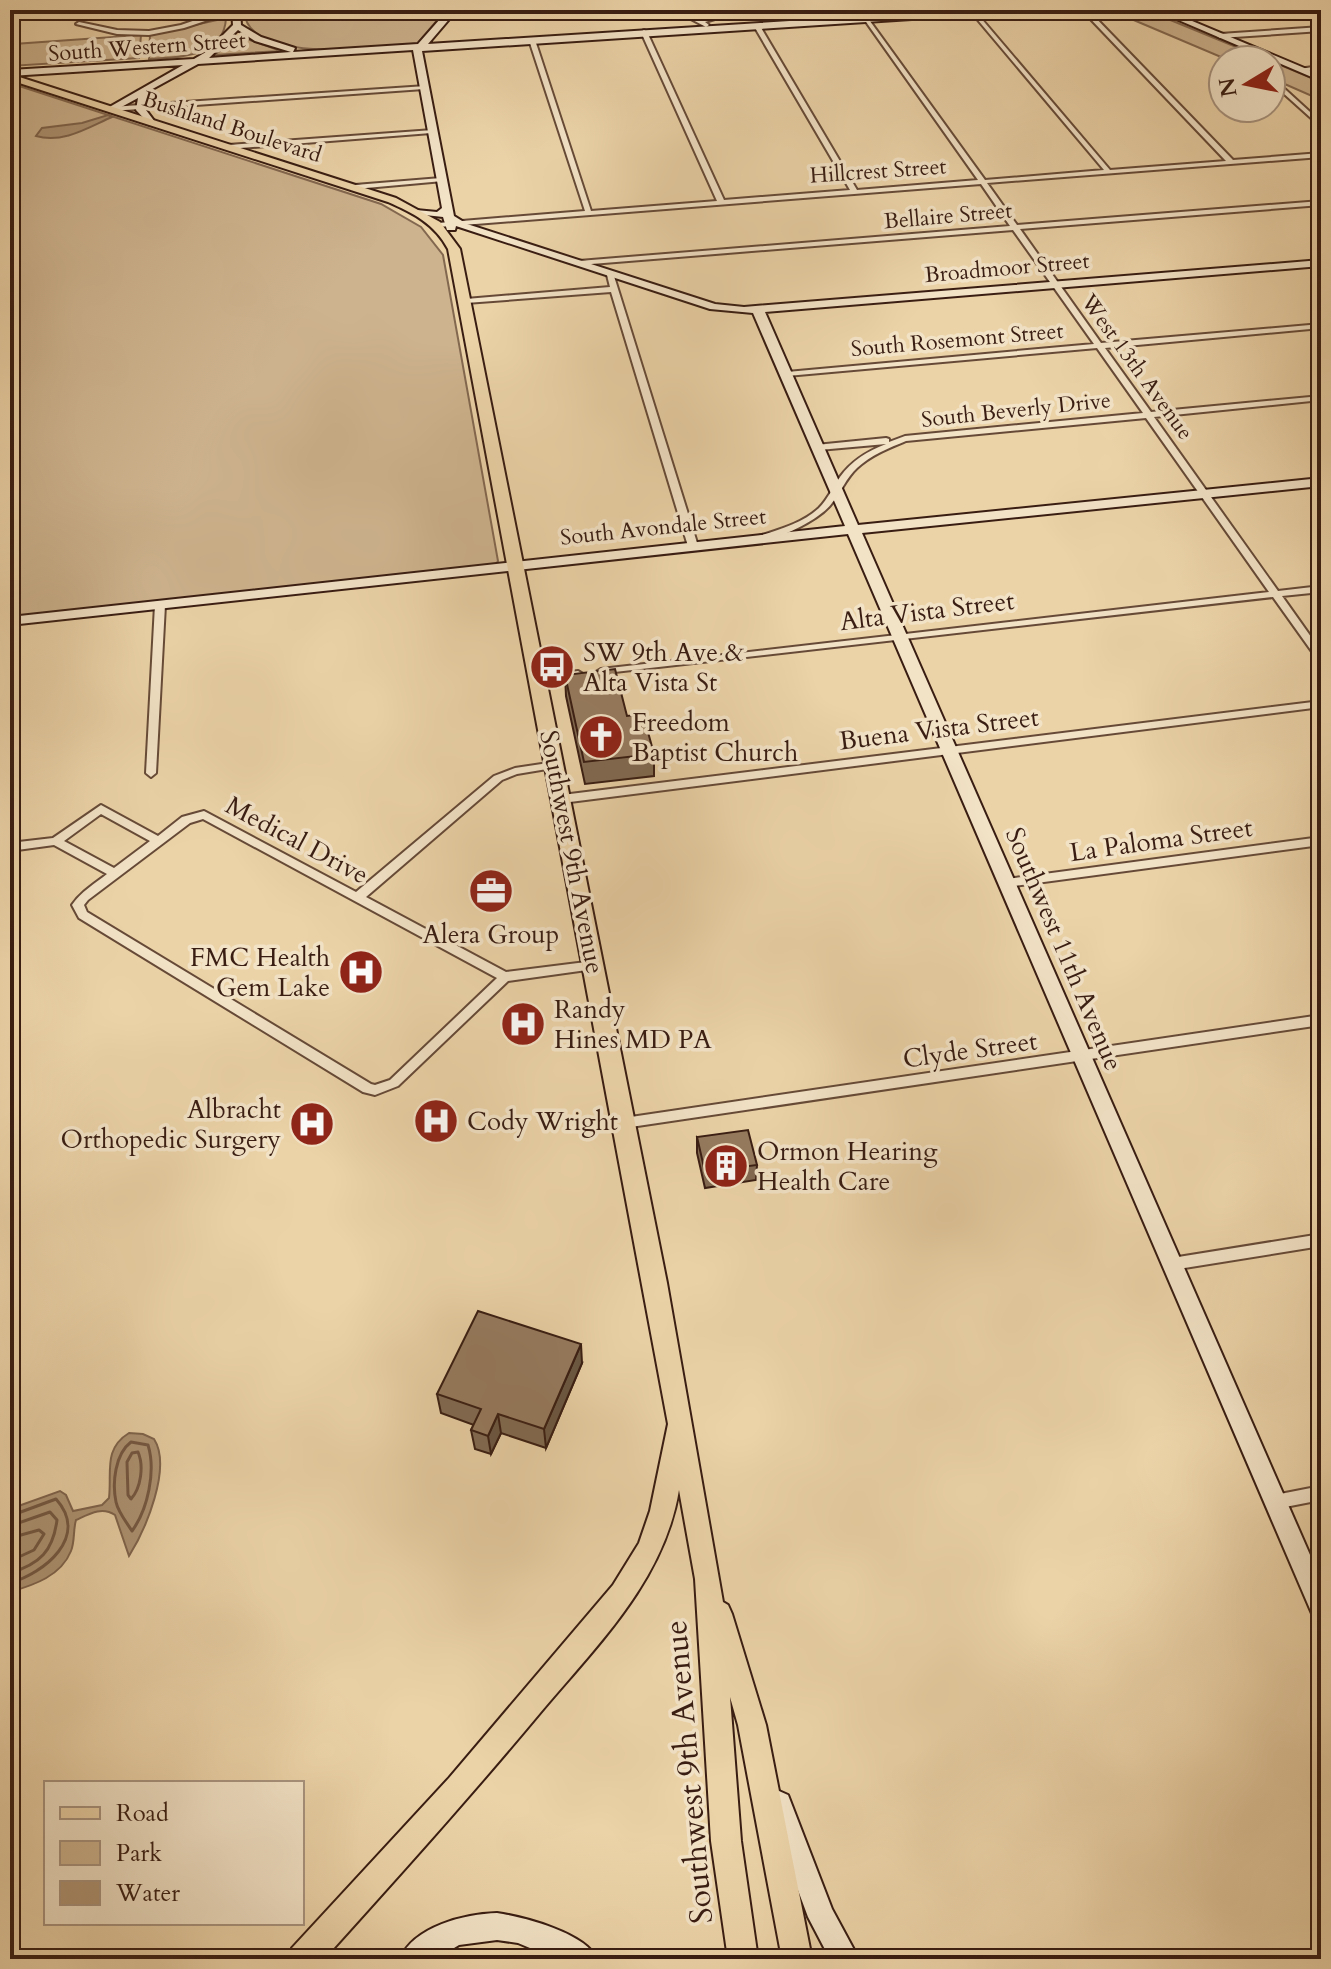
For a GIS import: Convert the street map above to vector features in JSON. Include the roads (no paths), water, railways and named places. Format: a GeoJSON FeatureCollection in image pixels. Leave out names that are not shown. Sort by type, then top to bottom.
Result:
{"type":"FeatureCollection","features":[{"type":"Feature","properties":{"kind":"main road","name":"Bushland Boulevard"},"geometry":{"type":"LineString","coordinates":[[10,75],[355,187],[448,224]]}},
{"type":"Feature","properties":{"kind":"main road","name":"Southwest 9th Avenue"},"geometry":{"type":"LineString","coordinates":[[448,224],[466,301],[594,965],[708,1579],[726,1841],[743,1959]]}},
{"type":"Feature","properties":{"kind":"main road"},"geometry":{"type":"LineString","coordinates":[[303,1959],[459,1788],[622,1594],[650,1549],[663,1511],[680,1417]]}},
{"type":"Feature","properties":{"kind":"main road","name":"Southwest 9th Avenue"},"geometry":{"type":"LineString","coordinates":[[708,1579],[752,1725],[797,1959]]}},
{"type":"Feature","properties":{"kind":"street"},"geometry":{"type":"LineString","coordinates":[[420,48],[453,10]]}},
{"type":"Feature","properties":{"kind":"street"},"geometry":{"type":"LineString","coordinates":[[677,10],[711,28]]}},
{"type":"Feature","properties":{"kind":"street"},"geometry":{"type":"LineString","coordinates":[[700,22],[741,10]]}},
{"type":"Feature","properties":{"kind":"street","name":"South Western Street"},"geometry":{"type":"LineString","coordinates":[[10,75],[1004,10]]}},
{"type":"Feature","properties":{"kind":"street"},"geometry":{"type":"LineString","coordinates":[[1085,10],[1231,162]]}},
{"type":"Feature","properties":{"kind":"street"},"geometry":{"type":"LineString","coordinates":[[1161,10],[1321,78]]}},
{"type":"Feature","properties":{"kind":"street"},"geometry":{"type":"LineString","coordinates":[[974,12],[1108,171]]}},
{"type":"Feature","properties":{"kind":"street"},"geometry":{"type":"LineString","coordinates":[[79,24],[117,32],[149,33],[182,27],[210,17],[236,17],[269,44],[317,54]]}},
{"type":"Feature","properties":{"kind":"street"},"geometry":{"type":"LineString","coordinates":[[111,109],[218,47],[236,17]]}},
{"type":"Feature","properties":{"kind":"street","name":"West 13th Avenue"},"geometry":{"type":"LineString","coordinates":[[867,19],[1321,658]]}},
{"type":"Feature","properties":{"kind":"street"},"geometry":{"type":"LineString","coordinates":[[757,26],[854,191]]}},
{"type":"Feature","properties":{"kind":"street"},"geometry":{"type":"LineString","coordinates":[[1220,36],[1321,29]]}},
{"type":"Feature","properties":{"kind":"street"},"geometry":{"type":"LineString","coordinates":[[644,32],[721,201]]}},
{"type":"Feature","properties":{"kind":"street"},"geometry":{"type":"LineString","coordinates":[[532,40],[588,211]]}},
{"type":"Feature","properties":{"kind":"street","name":"Southwest 9th Avenue"},"geometry":{"type":"LineString","coordinates":[[420,48],[417,51],[448,224]]}},
{"type":"Feature","properties":{"kind":"street"},"geometry":{"type":"LineString","coordinates":[[133,65],[152,69],[158,80]]}},
{"type":"Feature","properties":{"kind":"street"},"geometry":{"type":"LineString","coordinates":[[1301,69],[1321,68]]}},
{"type":"Feature","properties":{"kind":"street"},"geometry":{"type":"LineString","coordinates":[[37,85],[33,77],[50,71]]}},
{"type":"Feature","properties":{"kind":"street"},"geometry":{"type":"LineString","coordinates":[[111,109],[424,87]]}},
{"type":"Feature","properties":{"kind":"street"},"geometry":{"type":"LineString","coordinates":[[143,93],[140,107],[150,122]]}},
{"type":"Feature","properties":{"kind":"street"},"geometry":{"type":"LineString","coordinates":[[1287,94],[1321,125]]}},
{"type":"Feature","properties":{"kind":"street"},"geometry":{"type":"LineString","coordinates":[[228,147],[431,131]]}},
{"type":"Feature","properties":{"kind":"street","name":"Hillcrest Street"},"geometry":{"type":"LineString","coordinates":[[448,224],[1321,155]]}},
{"type":"Feature","properties":{"kind":"street"},"geometry":{"type":"LineString","coordinates":[[355,187],[441,180]]}},
{"type":"Feature","properties":{"kind":"street","name":"Bellaire Street"},"geometry":{"type":"LineString","coordinates":[[579,263],[1321,203]]}},
{"type":"Feature","properties":{"kind":"street"},"geometry":{"type":"LineString","coordinates":[[420,212],[439,215],[448,224]]}},
{"type":"Feature","properties":{"kind":"street","name":"Bushland Boulevard"},"geometry":{"type":"LineString","coordinates":[[448,224],[714,307]]}},
{"type":"Feature","properties":{"kind":"street","name":"Broadmoor Street"},"geometry":{"type":"LineString","coordinates":[[714,307],[758,310],[1321,262]]}},
{"type":"Feature","properties":{"kind":"street"},"geometry":{"type":"LineString","coordinates":[[609,273],[693,546]]}},
{"type":"Feature","properties":{"kind":"street"},"geometry":{"type":"LineString","coordinates":[[466,301],[614,289]]}},
{"type":"Feature","properties":{"kind":"street","name":"Southwest 11th Avenue"},"geometry":{"type":"LineString","coordinates":[[758,310],[1321,1608]]}},
{"type":"Feature","properties":{"kind":"street","name":"South Rosemont Street"},"geometry":{"type":"LineString","coordinates":[[787,374],[1321,326]]}},
{"type":"Feature","properties":{"kind":"street","name":"South Beverly Drive"},"geometry":{"type":"LineString","coordinates":[[819,447],[1321,398]]}},
{"type":"Feature","properties":{"kind":"street","name":"South Beverly Drive"},"geometry":{"type":"LineString","coordinates":[[758,539],[815,515],[862,459],[905,439]]}},
{"type":"Feature","properties":{"kind":"street","name":"South Avondale Street"},"geometry":{"type":"LineString","coordinates":[[10,621],[758,539],[1321,482]]}},
{"type":"Feature","properties":{"kind":"street","name":"Alta Vista Street"},"geometry":{"type":"LineString","coordinates":[[538,679],[1321,589]]}},
{"type":"Feature","properties":{"kind":"street"},"geometry":{"type":"LineString","coordinates":[[151,773],[160,605]]}},
{"type":"Feature","properties":{"kind":"street","name":"Buena Vista Street"},"geometry":{"type":"LineString","coordinates":[[562,799],[1321,704]]}},
{"type":"Feature","properties":{"kind":"street"},"geometry":{"type":"LineString","coordinates":[[358,897],[498,778],[515,771],[555,765]]}},
{"type":"Feature","properties":{"kind":"street"},"geometry":{"type":"LineString","coordinates":[[10,847],[56,841],[101,809],[158,841]]}},
{"type":"Feature","properties":{"kind":"street","name":"Medical Drive"},"geometry":{"type":"LineString","coordinates":[[192,817],[210,817],[505,977],[394,1083],[383,1089],[367,1088],[83,915],[78,905],[80,901],[158,841],[192,817]]}},
{"type":"Feature","properties":{"kind":"street"},"geometry":{"type":"LineString","coordinates":[[56,841],[114,873]]}},
{"type":"Feature","properties":{"kind":"street","name":"La Paloma Street"},"geometry":{"type":"LineString","coordinates":[[1007,883],[1321,841]]}},
{"type":"Feature","properties":{"kind":"street"},"geometry":{"type":"LineString","coordinates":[[505,977],[594,965]]}},
{"type":"Feature","properties":{"kind":"street","name":"Clyde Street"},"geometry":{"type":"LineString","coordinates":[[624,1123],[1321,1020]]}},
{"type":"Feature","properties":{"kind":"street"},"geometry":{"type":"LineString","coordinates":[[1172,1264],[1321,1240]]}},
{"type":"Feature","properties":{"kind":"street"},"geometry":{"type":"LineString","coordinates":[[1275,1502],[1321,1493]]}},
{"type":"Feature","properties":{"kind":"street"},"geometry":{"type":"LineString","coordinates":[[752,1725],[796,1856],[822,1917],[845,1959]]}},
{"type":"Feature","properties":{"kind":"street"},"geometry":{"type":"LineString","coordinates":[[737,1920],[752,1959]]}},
{"type":"Feature","properties":{"kind":"street"},"geometry":{"type":"LineString","coordinates":[[414,1959],[431,1943],[457,1930],[484,1925],[515,1927],[539,1935],[583,1959]]}},
{"type":"Feature","properties":{"kind":"water"},"geometry":{"type":"Polygon","coordinates":[[[108,115],[112,117],[66,136],[36,136],[42,128],[82,123],[108,115]]]}},
{"type":"Feature","properties":{"kind":"water"},"geometry":{"type":"Polygon","coordinates":[[[129,1433],[154,1439],[160,1465],[155,1498],[129,1556],[115,1515],[96,1512],[76,1520],[71,1551],[61,1567],[37,1583],[10,1592],[10,1509],[60,1491],[66,1495],[73,1511],[102,1505],[109,1498],[115,1446],[129,1433]]]}},
{"type":"Feature","properties":{"kind":"place","name":"SW 9th Ave & Alta Vista St"},"geometry":{"type":"Point","coordinates":[552,667]}},
{"type":"Feature","properties":{"kind":"place","name":"Freedom Baptist Church"},"geometry":{"type":"Point","coordinates":[601,737]}},
{"type":"Feature","properties":{"kind":"place","name":"Alera Group"},"geometry":{"type":"Point","coordinates":[491,891]}},
{"type":"Feature","properties":{"kind":"place","name":"FMC Health Gem Lake"},"geometry":{"type":"Point","coordinates":[361,972]}},
{"type":"Feature","properties":{"kind":"place","name":"Randy Hines MD PA"},"geometry":{"type":"Point","coordinates":[523,1024]}},
{"type":"Feature","properties":{"kind":"place","name":"Cody Wright"},"geometry":{"type":"Point","coordinates":[436,1121]}},
{"type":"Feature","properties":{"kind":"place","name":"Albracht Orthopedic Surgery"},"geometry":{"type":"Point","coordinates":[312,1124]}},
{"type":"Feature","properties":{"kind":"place","name":"Ormon Hearing Health Care"},"geometry":{"type":"Point","coordinates":[726,1166]}}]}
